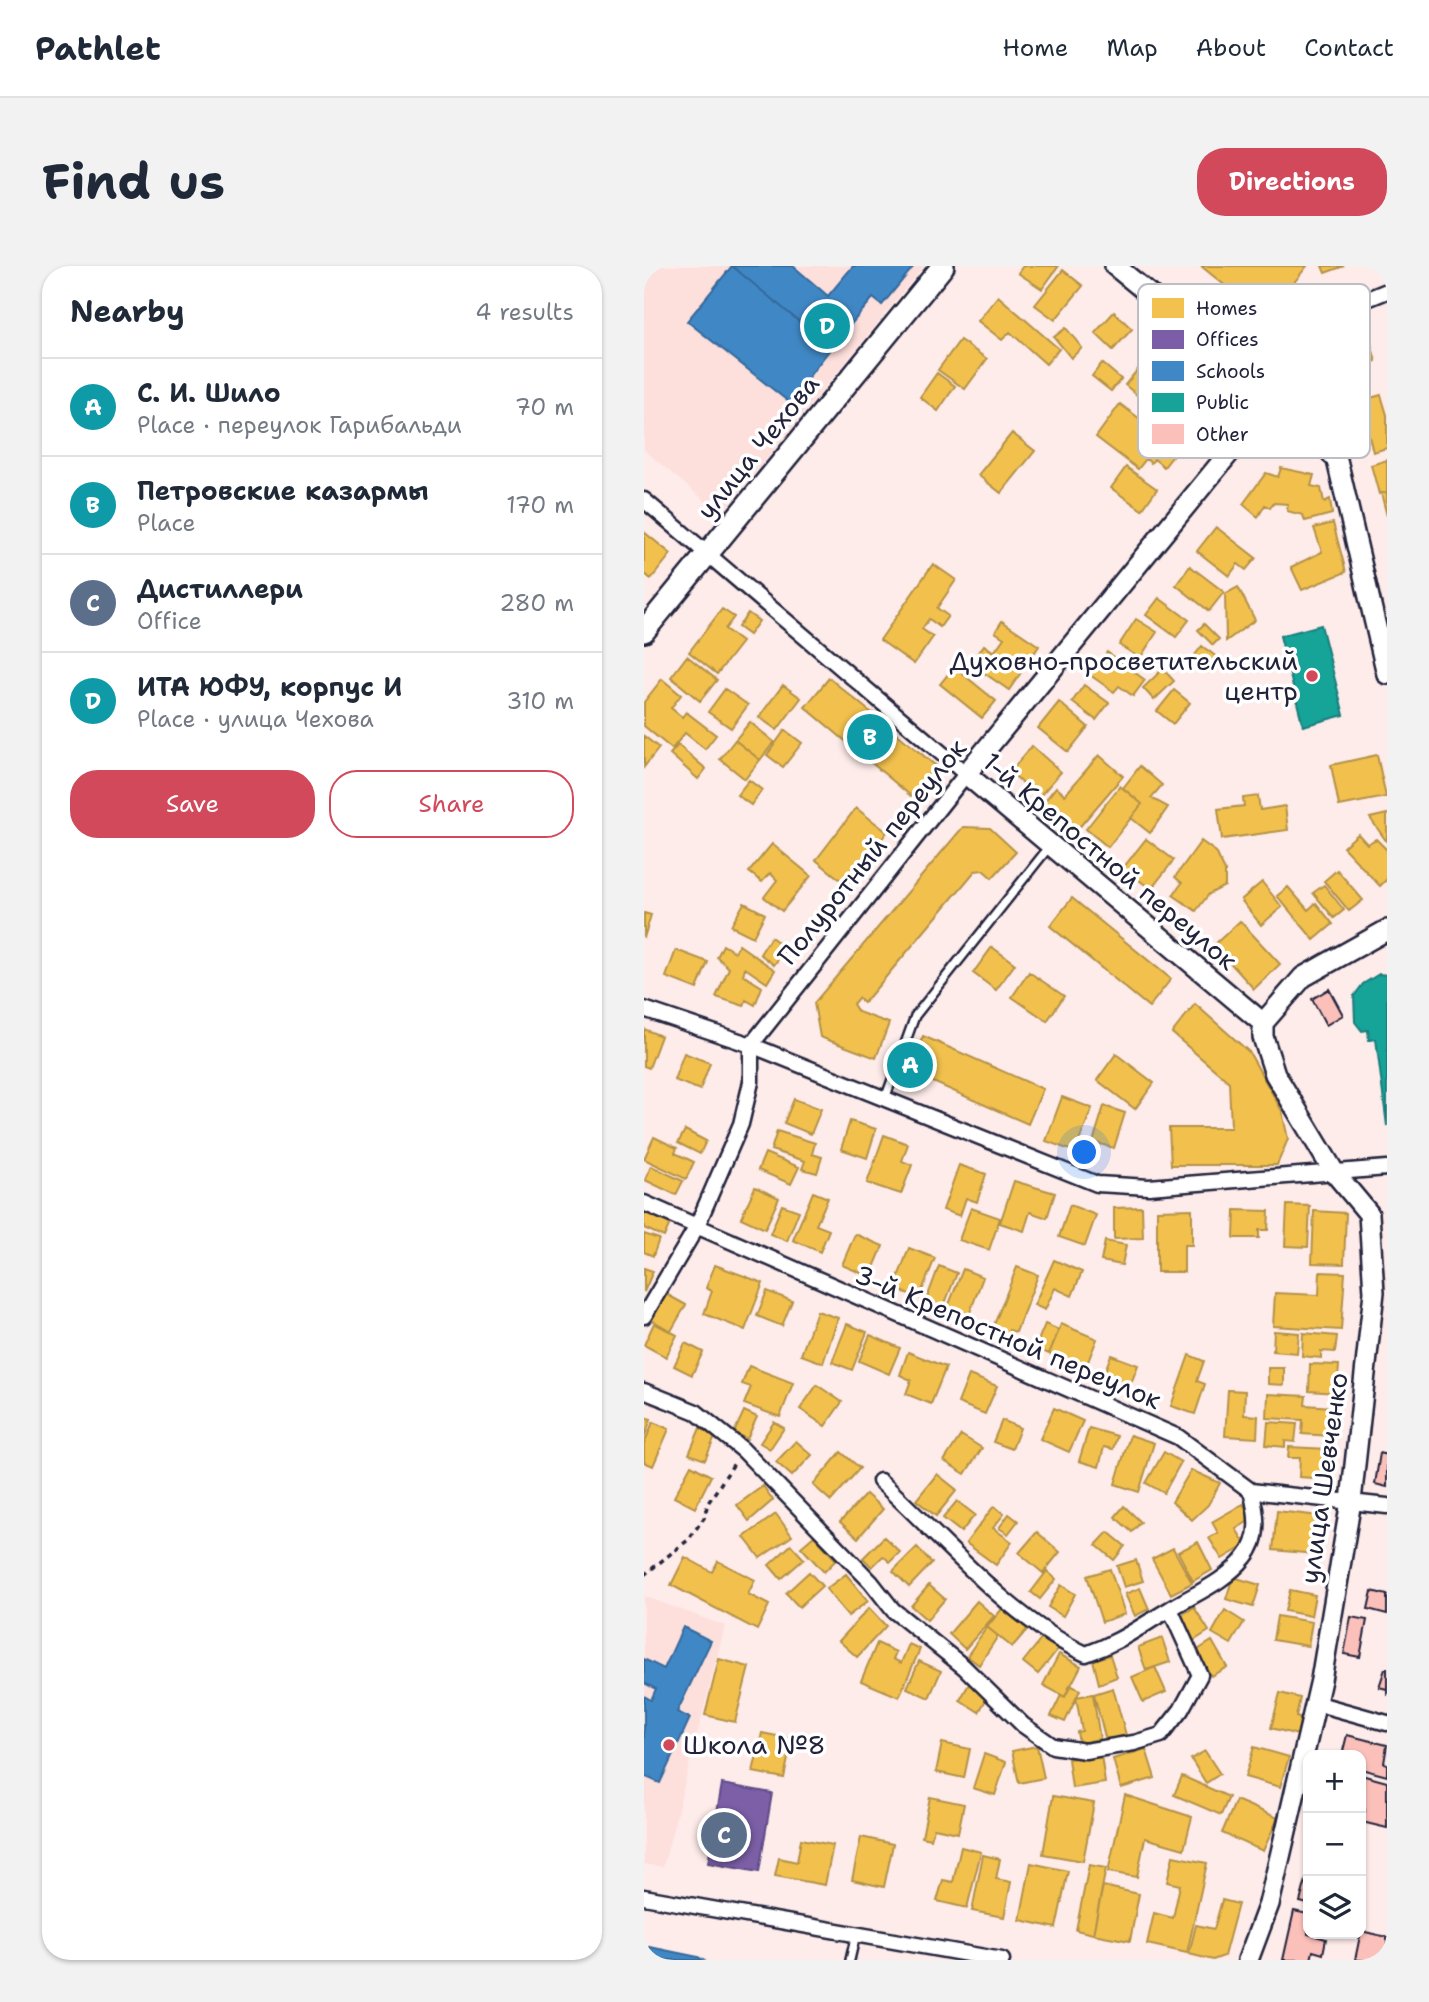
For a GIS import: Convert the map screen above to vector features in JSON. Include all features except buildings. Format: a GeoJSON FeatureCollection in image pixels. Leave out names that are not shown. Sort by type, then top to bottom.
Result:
{"type":"FeatureCollection","features":[{"type":"Feature","properties":{"kind":"main road","name":"улица Чехова"},"geometry":{"type":"LineString","coordinates":[[646,625],[943,266]]}},
{"type":"Feature","properties":{"kind":"street"},"geometry":{"type":"LineString","coordinates":[[1115,266],[1138,285]]}},
{"type":"Feature","properties":{"kind":"street"},"geometry":{"type":"LineString","coordinates":[[1370,298],[1387,291]]}},
{"type":"Feature","properties":{"kind":"street","name":"Полуротный переулок"},"geometry":{"type":"LineString","coordinates":[[751,1045],[966,774],[1225,458]]}},
{"type":"Feature","properties":{"kind":"street"},"geometry":{"type":"LineString","coordinates":[[1335,458],[1387,674]]}},
{"type":"Feature","properties":{"kind":"street","name":"1-й Крепостной переулок"},"geometry":{"type":"LineString","coordinates":[[644,500],[1263,1023]]}},
{"type":"Feature","properties":{"kind":"street"},"geometry":{"type":"LineString","coordinates":[[1263,1023],[1303,976],[1387,930]]}},
{"type":"Feature","properties":{"kind":"street"},"geometry":{"type":"LineString","coordinates":[[644,1009],[751,1045],[1097,1184],[1149,1187],[1387,1168]]}},
{"type":"Feature","properties":{"kind":"street","name":"улица Шевченко"},"geometry":{"type":"LineString","coordinates":[[1248,1960],[1269,1904],[1315,1703],[1351,1500],[1374,1292],[1369,1214],[1334,1172],[1275,1074],[1263,1037],[1263,1023]]}},
{"type":"Feature","properties":{"kind":"street"},"geometry":{"type":"LineString","coordinates":[[644,1317],[696,1228],[741,1124],[751,1082],[751,1045]]}},
{"type":"Feature","properties":{"kind":"street","name":"3-й Крепостной переулок"},"geometry":{"type":"LineString","coordinates":[[644,1203],[1178,1437],[1251,1491]]}},
{"type":"Feature","properties":{"kind":"street"},"geometry":{"type":"LineString","coordinates":[[644,1391],[696,1412],[743,1450],[871,1581],[893,1610],[964,1667],[1023,1725],[1053,1746],[1085,1751],[1134,1743],[1161,1735],[1181,1710],[1200,1675],[1170,1609]]}},
{"type":"Feature","properties":{"kind":"street"},"geometry":{"type":"LineString","coordinates":[[880,1481],[984,1579],[1058,1641],[1086,1654],[1119,1643],[1170,1609],[1213,1586],[1246,1556],[1258,1520],[1251,1491],[1387,1506]]}},
{"type":"Feature","properties":{"kind":"street"},"geometry":{"type":"LineString","coordinates":[[1315,1703],[1387,1723]]}},
{"type":"Feature","properties":{"kind":"street"},"geometry":{"type":"LineString","coordinates":[[644,1897],[1002,1960]]}},
{"type":"Feature","properties":{"kind":"lane"},"geometry":{"type":"LineString","coordinates":[[885,1099],[915,1016],[1050,845]]}},
{"type":"Feature","properties":{"kind":"lane"},"geometry":{"type":"LineString","coordinates":[[850,1960],[856,1934]]}},
{"type":"Feature","properties":{"kind":"path"},"geometry":{"type":"LineString","coordinates":[[644,1575],[688,1540],[704,1518],[708,1503],[743,1450]]}},
{"type":"Feature","properties":{"kind":"shaded area"},"geometry":{"type":"Polygon","coordinates":[[[644,266],[924,266],[721,514],[644,450],[644,266]]]}},
{"type":"Feature","properties":{"kind":"shaded area","name":"Школа №8"},"geometry":{"type":"Polygon","coordinates":[[[644,1596],[725,1626],[663,1867],[644,1864],[644,1596]]]}},
{"type":"Feature","properties":{"kind":"place","name":"ИТА ЮФУ, корпус И"},"geometry":{"type":"Point","coordinates":[827,326]}},
{"type":"Feature","properties":{"kind":"place","name":"Духовно-просветительский центр"},"geometry":{"type":"Point","coordinates":[1312,676]}},
{"type":"Feature","properties":{"kind":"place","name":"Петровские казармы"},"geometry":{"type":"Point","coordinates":[870,737]}},
{"type":"Feature","properties":{"kind":"place","name":"С. И. Шило"},"geometry":{"type":"Point","coordinates":[910,1065]}},
{"type":"Feature","properties":{"kind":"place","name":"Школа №8"},"geometry":{"type":"Point","coordinates":[669,1745]}},
{"type":"Feature","properties":{"kind":"place","name":"Дистиллери"},"geometry":{"type":"Point","coordinates":[724,1835]}}]}
